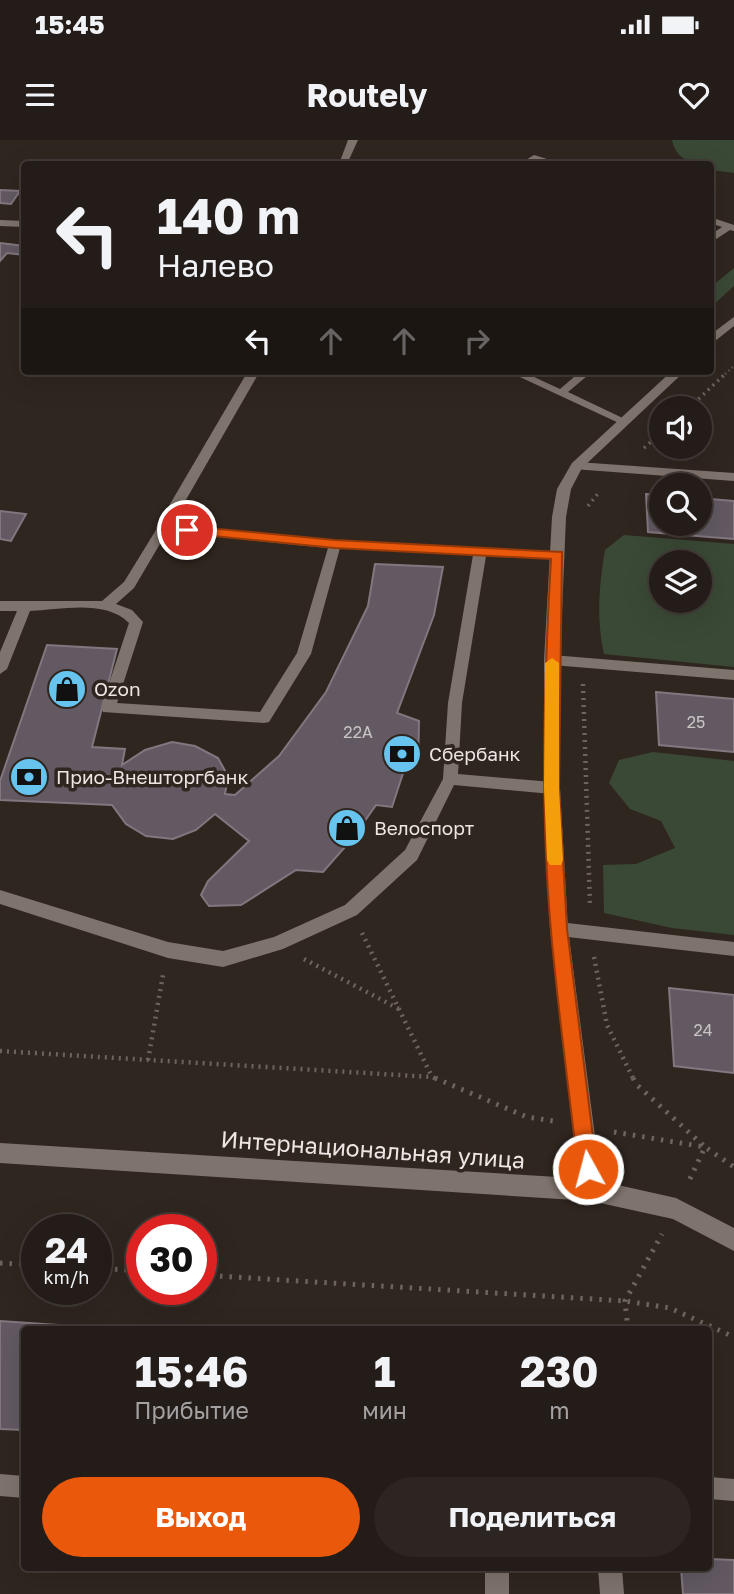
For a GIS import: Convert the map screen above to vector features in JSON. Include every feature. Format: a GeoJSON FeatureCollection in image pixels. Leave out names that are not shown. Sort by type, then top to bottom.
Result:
{"type":"FeatureCollection","features":[{"type":"Feature","properties":{"kind":"street"},"geometry":{"type":"LineString","coordinates":[[344,161],[353,140]]}},
{"type":"Feature","properties":{"kind":"street"},"geometry":{"type":"LineString","coordinates":[[0,223],[21,224]]}},
{"type":"Feature","properties":{"kind":"street"},"geometry":{"type":"LineString","coordinates":[[714,338],[734,320]]}},
{"type":"Feature","properties":{"kind":"street"},"geometry":{"type":"LineString","coordinates":[[163,528],[252,375]]}},
{"type":"Feature","properties":{"kind":"street"},"geometry":{"type":"LineString","coordinates":[[590,1190],[559,929],[552,788],[552,660],[559,517],[564,489],[576,466],[675,375]]}},
{"type":"Feature","properties":{"kind":"street","name":"Интернациональная улица"},"geometry":{"type":"LineString","coordinates":[[0,1153],[590,1190],[676,1209],[734,1240]]}},
{"type":"Feature","properties":{"kind":"lane"},"geometry":{"type":"LineString","coordinates":[[714,221],[731,227]]}},
{"type":"Feature","properties":{"kind":"lane"},"geometry":{"type":"LineString","coordinates":[[714,238],[731,227]]}},
{"type":"Feature","properties":{"kind":"lane"},"geometry":{"type":"LineString","coordinates":[[521,375],[625,422]]}},
{"type":"Feature","properties":{"kind":"lane"},"geometry":{"type":"LineString","coordinates":[[561,393],[583,375]]}},
{"type":"Feature","properties":{"kind":"lane"},"geometry":{"type":"LineString","coordinates":[[576,466],[734,478]]}},
{"type":"Feature","properties":{"kind":"lane"},"geometry":{"type":"LineString","coordinates":[[106,605],[130,584],[163,528],[335,544],[557,555]]}},
{"type":"Feature","properties":{"kind":"lane"},"geometry":{"type":"LineString","coordinates":[[0,606],[106,605],[123,609],[136,622],[108,708],[264,718],[304,654],[335,544]]}},
{"type":"Feature","properties":{"kind":"lane"},"geometry":{"type":"LineString","coordinates":[[0,897],[168,950],[223,959],[277,944],[351,910],[411,855],[450,779],[455,703],[480,552]]}},
{"type":"Feature","properties":{"kind":"lane"},"geometry":{"type":"LineString","coordinates":[[0,669],[25,607]]}},
{"type":"Feature","properties":{"kind":"lane"},"geometry":{"type":"LineString","coordinates":[[552,660],[734,675]]}},
{"type":"Feature","properties":{"kind":"lane"},"geometry":{"type":"LineString","coordinates":[[450,779],[552,788]]}},
{"type":"Feature","properties":{"kind":"lane"},"geometry":{"type":"LineString","coordinates":[[559,929],[734,948]]}},
{"type":"Feature","properties":{"kind":"lane"},"geometry":{"type":"LineString","coordinates":[[0,1485],[21,1487]]}},
{"type":"Feature","properties":{"kind":"lane"},"geometry":{"type":"LineString","coordinates":[[712,1488],[734,1490]]}},
{"type":"Feature","properties":{"kind":"lane"},"geometry":{"type":"LineString","coordinates":[[497,1571],[497,1594]]}},
{"type":"Feature","properties":{"kind":"lane"},"geometry":{"type":"LineString","coordinates":[[610,1571],[612,1594]]}},
{"type":"Feature","properties":{"kind":"path"},"geometry":{"type":"LineString","coordinates":[[701,396],[734,366]]}},
{"type":"Feature","properties":{"kind":"path"},"geometry":{"type":"LineString","coordinates":[[584,516],[587,506],[606,482],[649,444]]}},
{"type":"Feature","properties":{"kind":"path"},"geometry":{"type":"LineString","coordinates":[[582,662],[591,933],[607,1025],[636,1084],[705,1147],[734,1167]]}},
{"type":"Feature","properties":{"kind":"path"},"geometry":{"type":"LineString","coordinates":[[351,910],[432,1077]]}},
{"type":"Feature","properties":{"kind":"path"},"geometry":{"type":"LineString","coordinates":[[277,944],[400,1010]]}},
{"type":"Feature","properties":{"kind":"path"},"geometry":{"type":"LineString","coordinates":[[148,1060],[168,950]]}},
{"type":"Feature","properties":{"kind":"path"},"geometry":{"type":"LineString","coordinates":[[0,1051],[432,1077],[527,1117],[705,1147]]}},
{"type":"Feature","properties":{"kind":"path"},"geometry":{"type":"LineString","coordinates":[[0,1262],[21,1264]]}},
{"type":"Feature","properties":{"kind":"path"},"geometry":{"type":"LineString","coordinates":[[217,1276],[625,1301],[670,1308],[710,1326]]}},
{"type":"Feature","properties":{"kind":"path"},"geometry":{"type":"LineString","coordinates":[[712,1327],[734,1337]]}},
{"type":"Feature","properties":{"kind":"green space"},"geometry":{"type":"Polygon","coordinates":[[[672,140],[734,140],[734,173],[714,170],[714,161],[686,160],[674,147],[672,140]]]}},
{"type":"Feature","properties":{"kind":"green space"},"geometry":{"type":"Polygon","coordinates":[[[734,268],[734,286],[714,304],[714,285],[734,268]]]}},
{"type":"Feature","properties":{"kind":"green space"},"geometry":{"type":"Polygon","coordinates":[[[624,535],[734,544],[734,667],[604,654],[599,602],[605,550],[624,535]]]}},
{"type":"Feature","properties":{"kind":"green space"},"geometry":{"type":"Polygon","coordinates":[[[653,752],[734,761],[734,935],[672,928],[604,913],[603,865],[636,864],[675,848],[661,821],[630,809],[609,783],[619,760],[653,752]]]}},
{"type":"Feature","properties":{"kind":"building"},"geometry":{"type":"Polygon","coordinates":[[[0,190],[20,191],[11,204],[0,203],[0,190]]]}},
{"type":"Feature","properties":{"kind":"building"},"geometry":{"type":"Polygon","coordinates":[[[0,243],[21,246],[21,255],[7,253],[0,261],[0,243]]]}},
{"type":"Feature","properties":{"kind":"building"},"geometry":{"type":"Polygon","coordinates":[[[646,494],[649,494],[648,532],[646,494]]]}},
{"type":"Feature","properties":{"kind":"building"},"geometry":{"type":"Polygon","coordinates":[[[712,499],[734,501],[734,539],[697,536],[712,536],[712,499]]]}},
{"type":"Feature","properties":{"kind":"building"},"geometry":{"type":"Polygon","coordinates":[[[0,511],[26,514],[11,541],[0,539],[0,511]]]}},
{"type":"Feature","properties":{"kind":"building"},"geometry":{"type":"Polygon","coordinates":[[[375,564],[443,567],[434,615],[397,713],[419,721],[418,764],[407,761],[392,807],[376,805],[353,838],[323,872],[296,870],[241,905],[209,906],[201,895],[208,881],[249,841],[215,814],[196,830],[173,839],[146,836],[126,824],[112,805],[0,800],[0,781],[47,645],[117,649],[92,747],[125,749],[122,765],[145,750],[172,742],[195,746],[218,758],[228,776],[225,794],[235,795],[279,756],[326,692],[368,606],[375,564]]]}},
{"type":"Feature","properties":{"kind":"building"},"geometry":{"type":"Polygon","coordinates":[[[656,692],[734,699],[734,752],[659,745],[656,692]]]}},
{"type":"Feature","properties":{"kind":"building"},"geometry":{"type":"Polygon","coordinates":[[[669,988],[734,995],[734,1073],[674,1066],[669,988]]]}},
{"type":"Feature","properties":{"kind":"building"},"geometry":{"type":"Polygon","coordinates":[[[0,1321],[73,1326],[21,1326],[21,1430],[0,1429],[0,1321]]]}},
{"type":"Feature","properties":{"kind":"building"},"geometry":{"type":"Polygon","coordinates":[[[712,1559],[734,1560],[734,1594],[683,1594],[681,1571],[712,1571],[712,1559]]]}},
{"type":"Feature","properties":{"kind":"slow traffic"},"geometry":{"type":"LineString","coordinates":[[552,663],[555,860]]}},
{"type":"Feature","properties":{"kind":"place","name":"Ozon"},"geometry":{"type":"Point","coordinates":[67,689]}},
{"type":"Feature","properties":{"kind":"place","name":"Сбербанк"},"geometry":{"type":"Point","coordinates":[402,754]}},
{"type":"Feature","properties":{"kind":"place","name":"Прио-Внешторгбанк"},"geometry":{"type":"Point","coordinates":[29,777]}},
{"type":"Feature","properties":{"kind":"place","name":"Велоспорт"},"geometry":{"type":"Point","coordinates":[347,828]}},
{"type":"Feature","properties":{"kind":"route"},"geometry":{"type":"LineString","coordinates":[[187,530],[335,544],[557,555],[552,660],[552,788],[559,929],[588,1169]]}}]}
